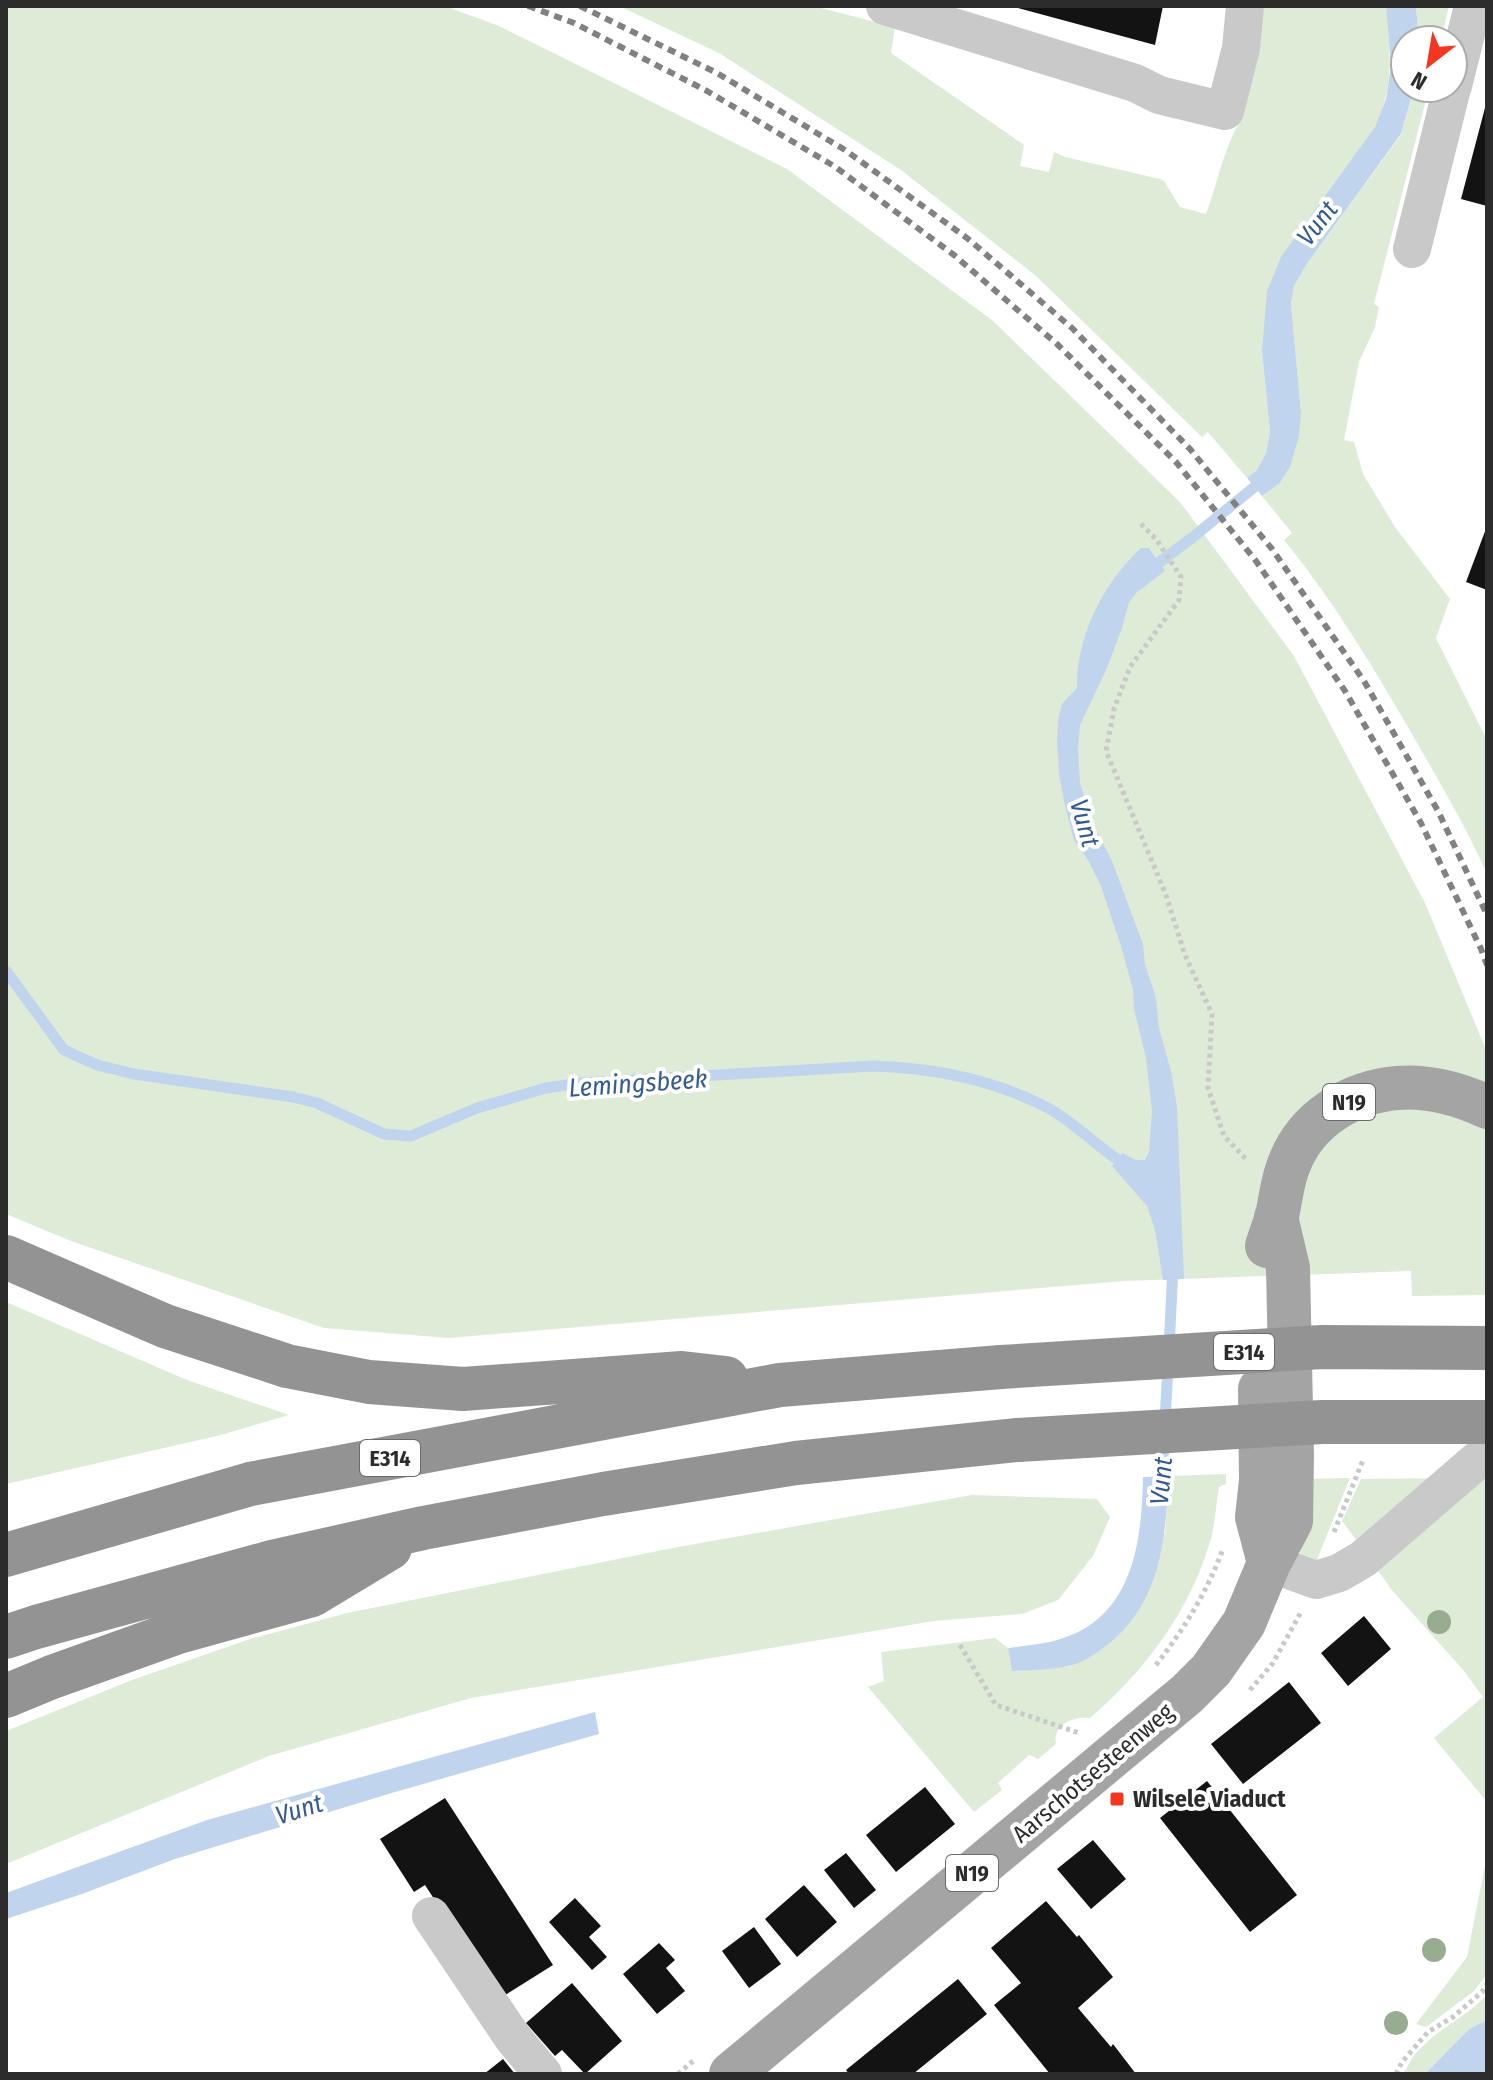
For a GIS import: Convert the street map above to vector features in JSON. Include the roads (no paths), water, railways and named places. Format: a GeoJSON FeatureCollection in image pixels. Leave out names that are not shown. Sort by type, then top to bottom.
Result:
{"type":"FeatureCollection","features":[{"type":"Feature","properties":{"kind":"highway"},"geometry":{"type":"LineString","coordinates":[[6,1257],[165,1326],[287,1366],[369,1382],[463,1389],[682,1373],[780,1385]]}},
{"type":"Feature","properties":{"kind":"highway","name":"E314"},"geometry":{"type":"LineString","coordinates":[[6,1555],[250,1484],[780,1385],[1001,1367],[1322,1347],[1487,1348]]}},
{"type":"Feature","properties":{"kind":"highway"},"geometry":{"type":"LineString","coordinates":[[6,1637],[272,1562],[423,1528],[603,1494],[796,1463],[1018,1440],[1322,1422],[1487,1422]]}},
{"type":"Feature","properties":{"kind":"highway"},"geometry":{"type":"LineString","coordinates":[[6,1696],[178,1632],[312,1595],[423,1528]]}},
{"type":"Feature","properties":{"kind":"main road","name":"N19"},"geometry":{"type":"LineString","coordinates":[[1269,1563],[1257,1517],[1261,1480],[1259,1269],[1290,1161],[1305,1133],[1329,1112],[1370,1093],[1398,1087],[1436,1090],[1487,1107]]}},
{"type":"Feature","properties":{"kind":"main road","name":"Aarschotsesteenweg"},"geometry":{"type":"LineString","coordinates":[[731,2074],[1187,1694],[1211,1670],[1244,1623],[1269,1563]]}},
{"type":"Feature","properties":{"kind":"lane"},"geometry":{"type":"LineString","coordinates":[[885,6],[1135,83],[1159,95],[1225,111],[1241,48],[1245,6]]}},
{"type":"Feature","properties":{"kind":"lane"},"geometry":{"type":"LineString","coordinates":[[1412,249],[1449,104]]}},
{"type":"Feature","properties":{"kind":"lane"},"geometry":{"type":"LineString","coordinates":[[1269,1563],[1316,1580],[1339,1573],[1363,1559],[1487,1452]]}},
{"type":"Feature","properties":{"kind":"lane"},"geometry":{"type":"LineString","coordinates":[[431,1916],[513,2038],[543,2074]]}},
{"type":"Feature","properties":{"kind":"water"},"geometry":{"type":"Polygon","coordinates":[[[1386,6],[1416,6],[1418,24],[1389,24],[1389,41],[1386,6]]]}},
{"type":"Feature","properties":{"kind":"water"},"geometry":{"type":"Polygon","coordinates":[[[1389,79],[1389,104],[1409,104],[1401,134],[1294,286],[1291,304],[1301,412],[1299,436],[1290,467],[1280,483],[1262,496],[1247,478],[1257,470],[1266,453],[1270,432],[1262,351],[1267,291],[1281,257],[1375,127],[1386,99],[1389,79]]]}},
{"type":"Feature","properties":{"kind":"water"},"geometry":{"type":"Polygon","coordinates":[[[1141,548],[1149,548],[1165,571],[1129,602],[1107,668],[1080,725],[1078,750],[1080,783],[1092,822],[1112,861],[1143,944],[1177,1107],[1184,1279],[1163,1280],[1155,1230],[1147,1206],[1112,1166],[1122,1153],[1136,1160],[1145,1160],[1149,1152],[1152,1111],[1146,1058],[1121,946],[1101,886],[1074,840],[1059,774],[1057,743],[1062,704],[1077,688],[1081,649],[1095,611],[1115,577],[1141,548]]]}},
{"type":"Feature","properties":{"kind":"water"},"geometry":{"type":"Polygon","coordinates":[[[1169,1476],[1158,1566],[1151,1587],[1128,1625],[1111,1642],[1080,1662],[1054,1668],[1012,1671],[1008,1648],[1047,1643],[1069,1636],[1091,1624],[1108,1609],[1121,1591],[1136,1548],[1143,1477],[1169,1476]]]}},
{"type":"Feature","properties":{"kind":"water"},"geometry":{"type":"Polygon","coordinates":[[[595,1712],[599,1734],[175,1859],[6,1919],[6,1893],[207,1820],[595,1712]]]}},
{"type":"Feature","properties":{"kind":"water"},"geometry":{"type":"Polygon","coordinates":[[[1487,2020],[1487,2074],[1425,2074],[1469,2029],[1487,2020]]]}},
{"type":"Feature","properties":{"kind":"waterway","name":"Vunt"},"geometry":{"type":"LineString","coordinates":[[1148,571],[1263,480]]}},
{"type":"Feature","properties":{"kind":"waterway","name":"Lemingsbeek"},"geometry":{"type":"LineString","coordinates":[[6,971],[64,1050],[97,1065],[134,1074],[293,1097],[317,1103],[384,1134],[411,1136],[477,1108],[546,1088],[580,1083],[873,1066],[918,1069],[1006,1089],[1059,1114],[1129,1167]]}},
{"type":"Feature","properties":{"kind":"waterway","name":"Vunt"},"geometry":{"type":"LineString","coordinates":[[1169,1349],[1173,1267]]}},
{"type":"Feature","properties":{"kind":"waterway","name":"Vunt"},"geometry":{"type":"LineString","coordinates":[[1165,1421],[1168,1366]]}},
{"type":"Feature","properties":{"kind":"waterway","name":"Vunt"},"geometry":{"type":"LineString","coordinates":[[1162,1489],[1164,1438]]}},
{"type":"Feature","properties":{"kind":"railway"},"geometry":{"type":"LineString","coordinates":[[528,6],[574,23],[707,91],[834,166],[954,255],[1057,344],[1176,462],[1256,561],[1345,691],[1421,823],[1487,965]]}},
{"type":"Feature","properties":{"kind":"railway"},"geometry":{"type":"LineString","coordinates":[[580,6],[717,73],[845,150],[967,238],[1072,328],[1190,449],[1272,549],[1364,681],[1438,811],[1487,915]]}},
{"type":"Feature","properties":{"kind":"place","name":"Wilsele Viaduct"},"geometry":{"type":"Point","coordinates":[1117,1799]}}]}
